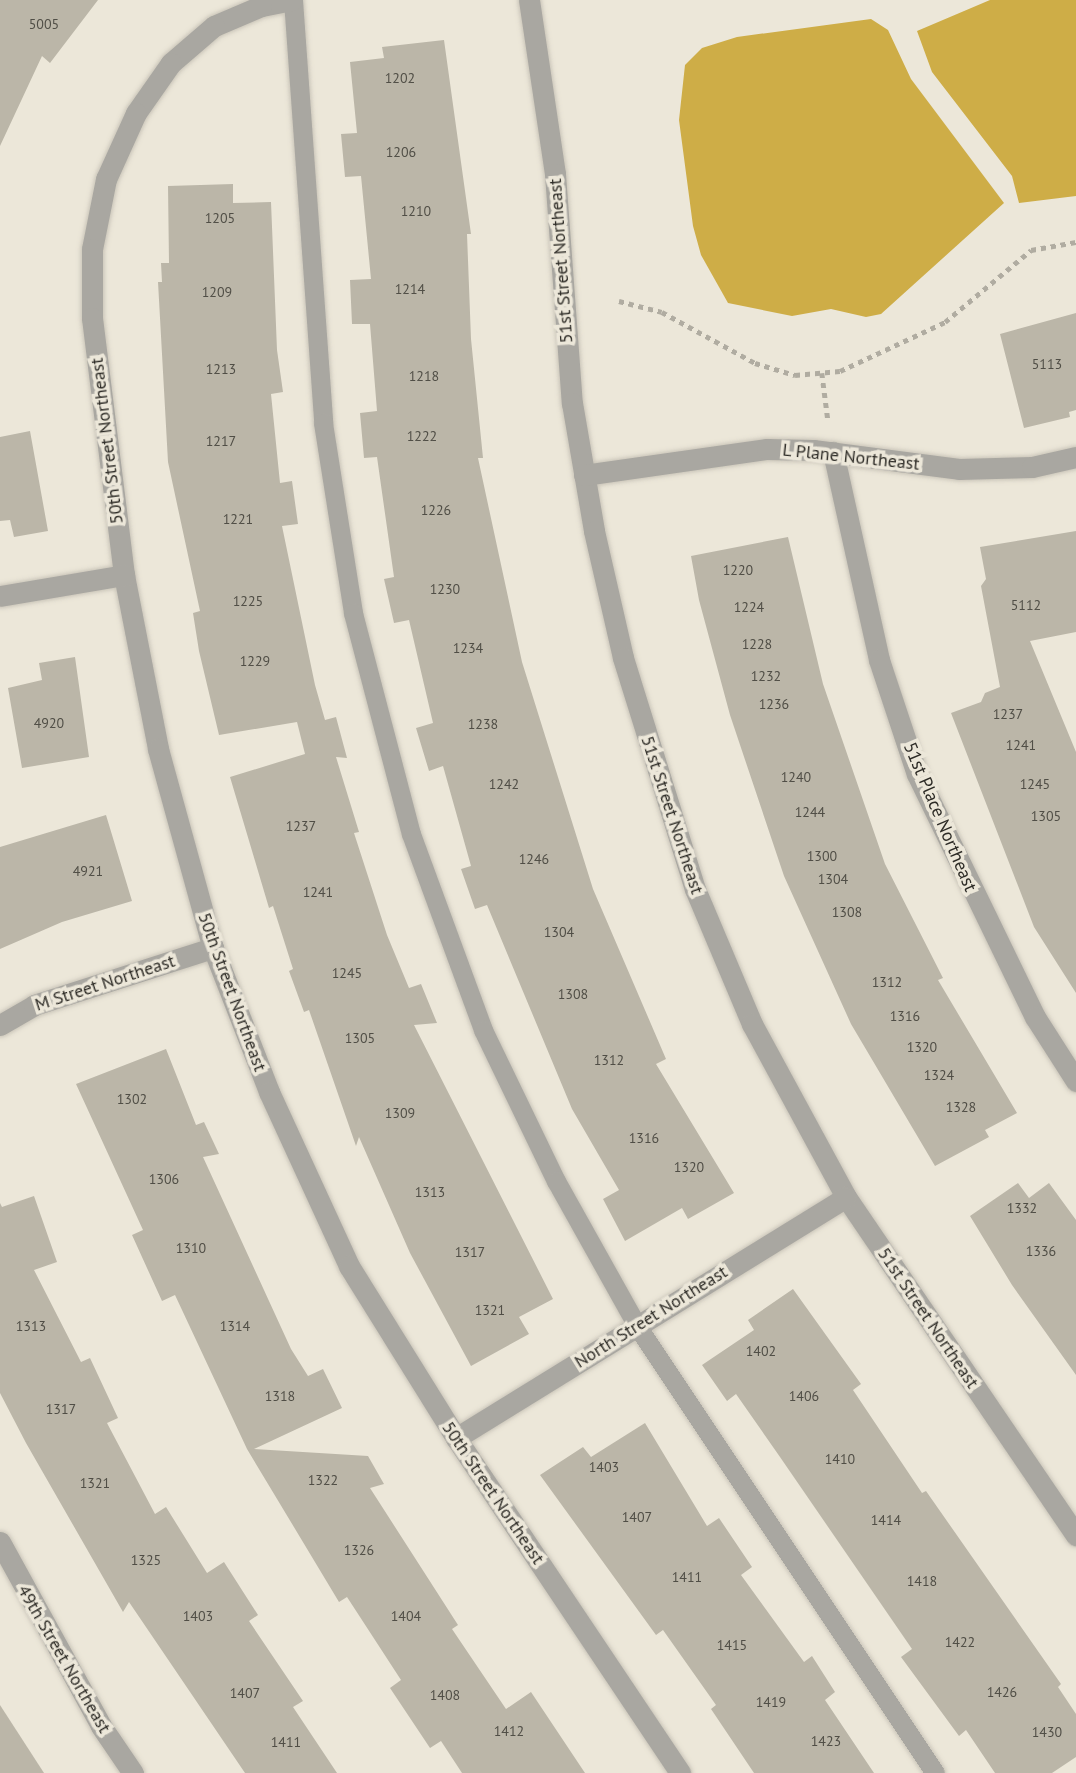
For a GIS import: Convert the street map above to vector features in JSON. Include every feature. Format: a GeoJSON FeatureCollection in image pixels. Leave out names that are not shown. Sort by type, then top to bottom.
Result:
{"type":"FeatureCollection","features":[{"type":"Feature","properties":{"kind":"street","name":"50th Street Northeast"},"geometry":{"type":"LineString","coordinates":[[292,0],[261,6],[214,26],[171,63],[136,113],[106,179],[92,249],[92,318],[124,575],[158,749],[213,948],[269,1093],[349,1266],[456,1438],[680,1773]]}},
{"type":"Feature","properties":{"kind":"street","name":"51st Street Northeast"},"geometry":{"type":"LineString","coordinates":[[529,0],[555,174],[572,403],[584,475],[623,658],[695,889],[752,1024],[846,1196],[1076,1535]]}},
{"type":"Feature","properties":{"kind":"street","name":"L Plane Northeast"},"geometry":{"type":"LineString","coordinates":[[584,475],[767,449],[833,452],[959,469],[1032,467],[1076,457]]}},
{"type":"Feature","properties":{"kind":"street","name":"51st Place Northeast"},"geometry":{"type":"LineString","coordinates":[[833,452],[879,660],[917,774],[1035,1017],[1076,1081]]}},
{"type":"Feature","properties":{"kind":"street"},"geometry":{"type":"LineString","coordinates":[[0,596],[124,575]]}},
{"type":"Feature","properties":{"kind":"street","name":"M Street Northeast"},"geometry":{"type":"LineString","coordinates":[[0,1025],[34,1006],[213,948]]}},
{"type":"Feature","properties":{"kind":"street","name":"North Street Northeast"},"geometry":{"type":"LineString","coordinates":[[456,1438],[846,1196]]}},
{"type":"Feature","properties":{"kind":"street","name":"49th Street Northeast"},"geometry":{"type":"LineString","coordinates":[[0,1542],[101,1726],[133,1773]]}},
{"type":"Feature","properties":{"kind":"lane"},"geometry":{"type":"LineString","coordinates":[[292,0],[323,424],[353,613],[411,834],[483,1030],[556,1181],[637,1326],[935,1773]]}},
{"type":"Feature","properties":{"kind":"path"},"geometry":{"type":"LineString","coordinates":[[619,301],[662,312],[755,363],[795,374],[840,372],[945,322],[1031,250],[1076,242]]}},
{"type":"Feature","properties":{"kind":"path"},"geometry":{"type":"LineString","coordinates":[[821,373],[833,452]]}},
{"type":"Feature","properties":{"kind":"shaded area"},"geometry":{"type":"Polygon","coordinates":[[[990,0],[1076,0],[1076,196],[1019,203],[1012,176],[932,72],[917,31],[990,0]]]}},
{"type":"Feature","properties":{"kind":"shaded area"},"geometry":{"type":"Polygon","coordinates":[[[871,19],[888,30],[911,79],[1004,203],[881,314],[866,317],[831,309],[792,316],[728,303],[701,255],[693,226],[679,120],[685,65],[702,48],[737,37],[871,19]]]}},
{"type":"Feature","properties":{"kind":"building"},"geometry":{"type":"Polygon","coordinates":[[[0,0],[98,0],[50,63],[42,56],[0,146],[0,0]]]}},
{"type":"Feature","properties":{"kind":"building"},"geometry":{"type":"Polygon","coordinates":[[[444,40],[471,234],[467,234],[471,339],[483,458],[478,458],[522,662],[593,889],[666,1059],[656,1064],[734,1193],[688,1219],[682,1208],[625,1241],[603,1199],[619,1190],[572,1109],[487,905],[475,909],[461,869],[471,866],[443,766],[429,771],[416,728],[433,723],[409,620],[394,623],[384,579],[394,577],[377,457],[364,458],[360,413],[377,411],[370,324],[352,324],[350,280],[371,279],[361,176],[345,177],[341,134],[357,133],[350,62],[384,58],[382,47],[444,40]]]}},
{"type":"Feature","properties":{"kind":"building"},"geometry":{"type":"Polygon","coordinates":[[[233,184],[233,203],[271,202],[277,350],[283,392],[271,394],[280,483],[292,481],[298,524],[282,526],[315,685],[325,720],[336,717],[347,758],[336,757],[359,832],[354,833],[387,935],[409,988],[421,984],[437,1023],[414,1025],[553,1299],[519,1317],[529,1334],[471,1366],[410,1253],[359,1137],[356,1146],[309,1010],[304,1012],[289,971],[293,969],[273,906],[269,908],[230,777],[305,754],[297,722],[219,735],[199,651],[193,613],[200,611],[168,462],[158,282],[162,282],[161,263],[169,263],[168,186],[233,184]]]}},
{"type":"Feature","properties":{"kind":"building"},"geometry":{"type":"Polygon","coordinates":[[[1076,313],[1076,410],[1069,412],[1070,417],[1024,428],[1000,334],[1076,313]]]}},
{"type":"Feature","properties":{"kind":"building"},"geometry":{"type":"Polygon","coordinates":[[[30,431],[48,531],[14,537],[10,520],[0,521],[0,437],[30,431]]]}},
{"type":"Feature","properties":{"kind":"building"},"geometry":{"type":"Polygon","coordinates":[[[1076,531],[1076,632],[1030,641],[1076,752],[1076,993],[1034,927],[951,713],[981,702],[985,693],[1000,687],[981,586],[986,579],[980,547],[1076,531]]]}},
{"type":"Feature","properties":{"kind":"building"},"geometry":{"type":"Polygon","coordinates":[[[788,537],[823,684],[885,864],[943,978],[938,980],[1017,1113],[985,1130],[989,1137],[935,1166],[851,1024],[784,876],[730,715],[699,600],[691,556],[788,537]]]}},
{"type":"Feature","properties":{"kind":"building"},"geometry":{"type":"Polygon","coordinates":[[[75,657],[89,757],[22,768],[8,688],[42,680],[39,663],[75,657]]]}},
{"type":"Feature","properties":{"kind":"building"},"geometry":{"type":"Polygon","coordinates":[[[106,815],[132,901],[62,922],[0,949],[0,847],[106,815]]]}},
{"type":"Feature","properties":{"kind":"building"},"geometry":{"type":"Polygon","coordinates":[[[166,1049],[196,1125],[204,1122],[219,1154],[203,1157],[291,1349],[308,1376],[323,1369],[342,1408],[254,1449],[368,1456],[384,1484],[370,1488],[458,1625],[452,1629],[506,1709],[531,1692],[585,1773],[462,1773],[441,1741],[430,1748],[390,1688],[401,1680],[347,1597],[339,1602],[247,1449],[175,1295],[162,1301],[132,1235],[143,1230],[76,1084],[166,1049]]]}},
{"type":"Feature","properties":{"kind":"building"},"geometry":{"type":"Polygon","coordinates":[[[1018,1183],[1029,1198],[1049,1183],[1076,1220],[1076,1375],[1012,1285],[970,1216],[1018,1183]]]}},
{"type":"Feature","properties":{"kind":"building"},"geometry":{"type":"Polygon","coordinates":[[[34,1196],[57,1262],[34,1270],[81,1362],[90,1358],[118,1418],[107,1423],[155,1514],[166,1507],[207,1573],[224,1562],[258,1615],[249,1621],[303,1701],[293,1707],[337,1773],[245,1773],[129,1602],[123,1612],[26,1443],[0,1393],[0,1203],[2,1207],[34,1196]]]}},
{"type":"Feature","properties":{"kind":"building"},"geometry":{"type":"Polygon","coordinates":[[[793,1289],[861,1384],[853,1390],[922,1493],[926,1491],[1061,1684],[1058,1687],[1076,1714],[1076,1757],[1052,1773],[995,1773],[966,1730],[959,1736],[901,1657],[912,1649],[780,1457],[736,1394],[727,1401],[702,1365],[754,1330],[748,1320],[793,1289]]]}},
{"type":"Feature","properties":{"kind":"building"},"geometry":{"type":"Polygon","coordinates":[[[645,1423],[707,1526],[719,1518],[752,1567],[741,1575],[804,1662],[812,1656],[835,1692],[825,1700],[874,1773],[754,1773],[711,1709],[716,1705],[663,1630],[656,1635],[540,1475],[583,1447],[591,1457],[645,1423]]]}},
{"type":"Feature","properties":{"kind":"building"},"geometry":{"type":"Polygon","coordinates":[[[0,1705],[44,1773],[0,1773],[0,1705]]]}}]}
